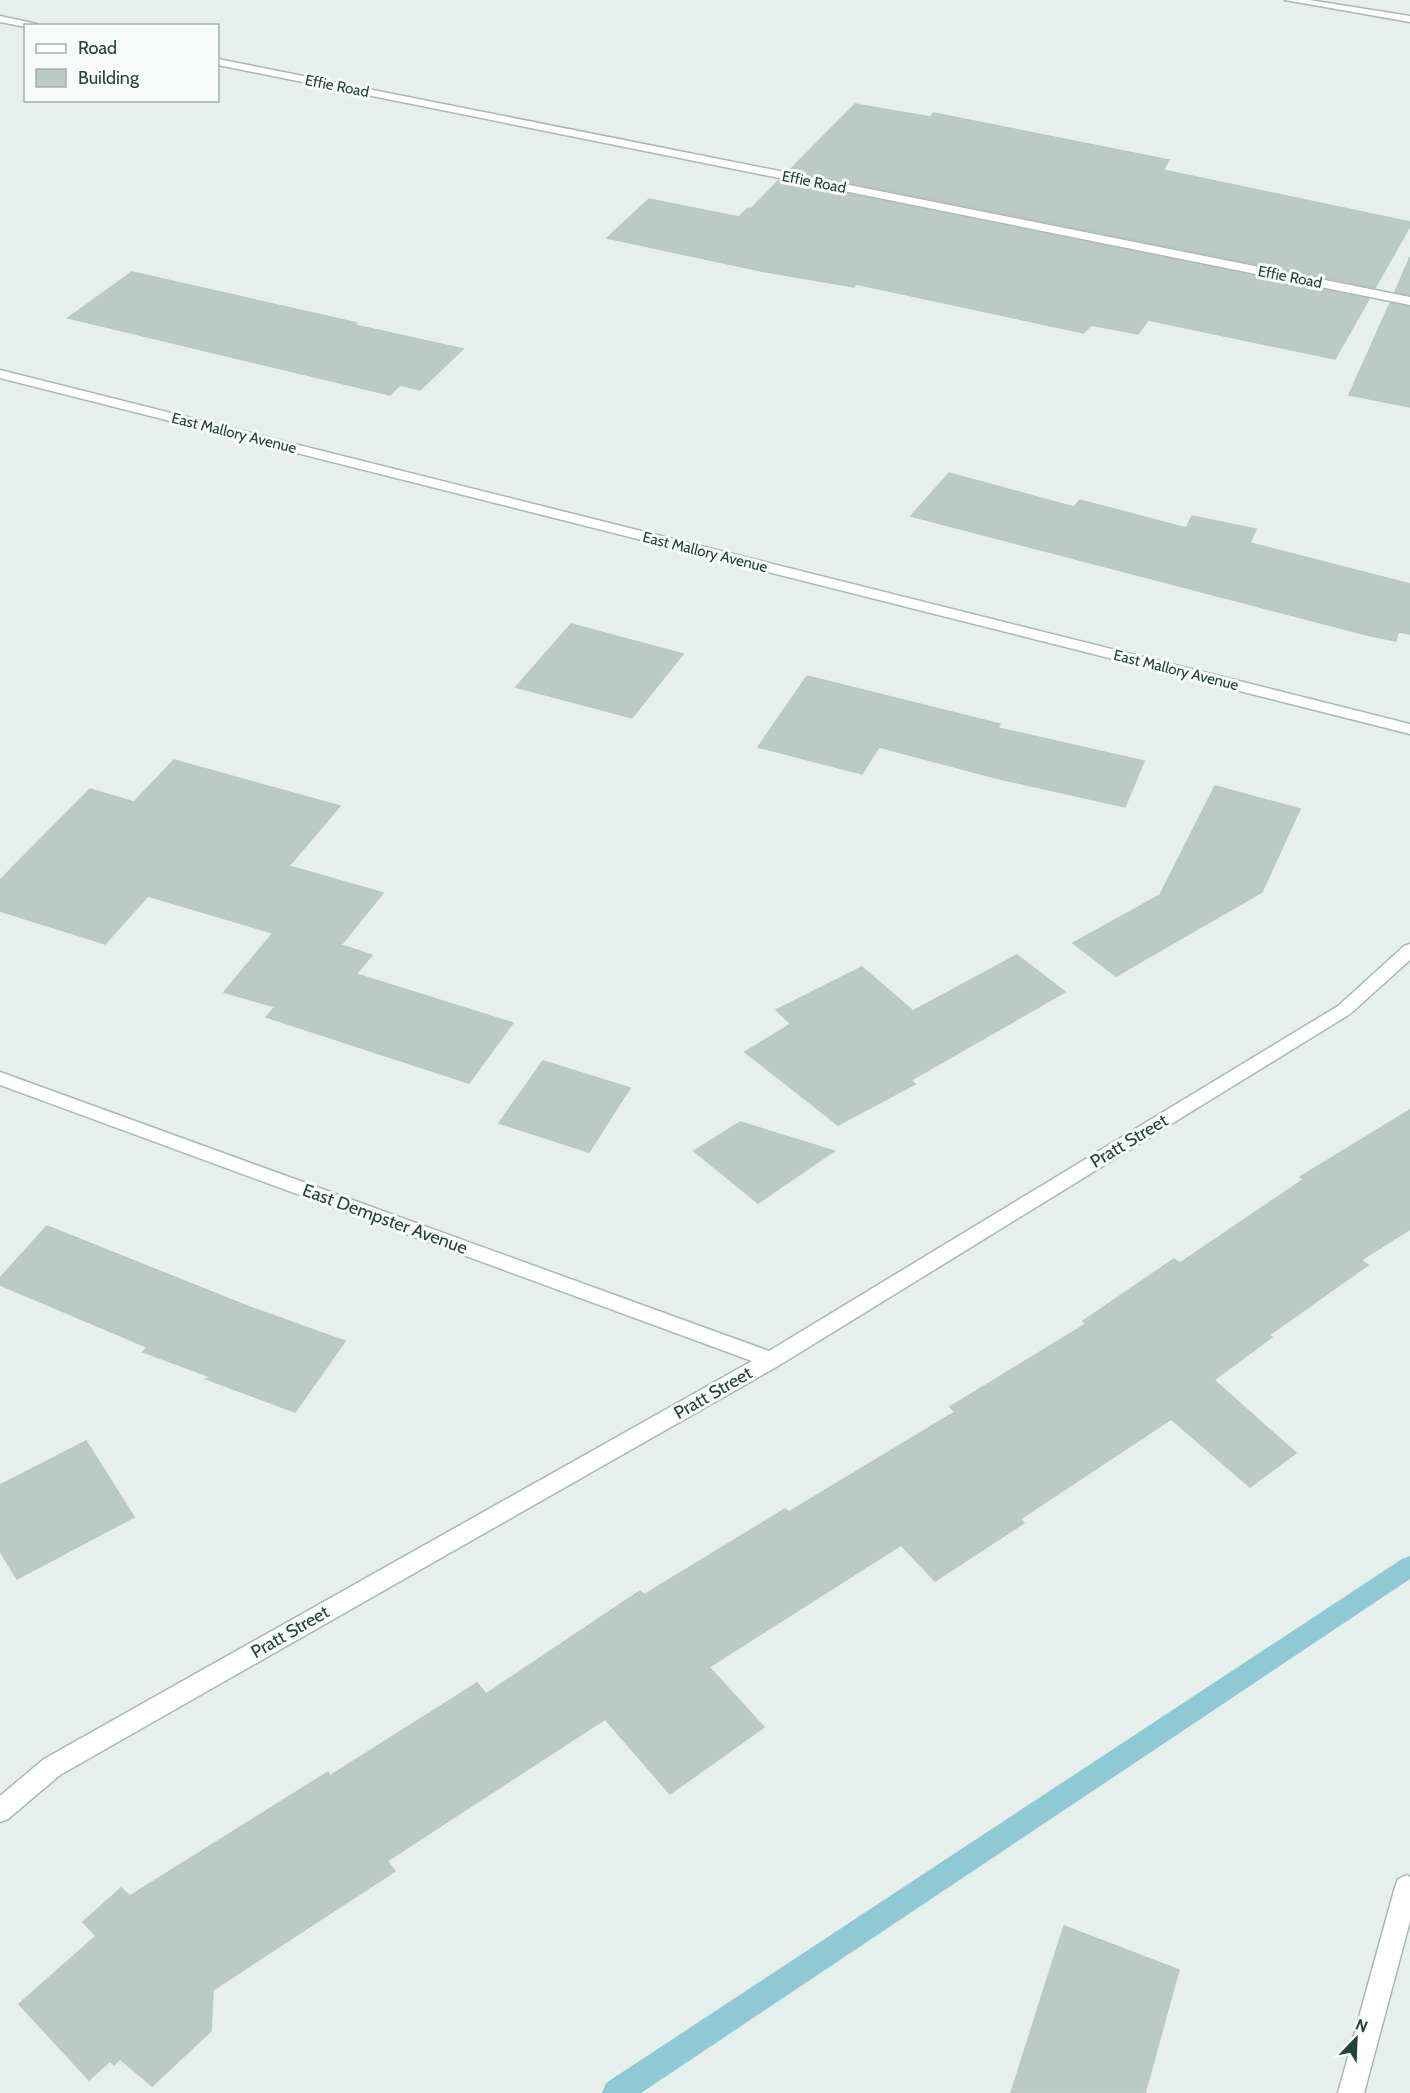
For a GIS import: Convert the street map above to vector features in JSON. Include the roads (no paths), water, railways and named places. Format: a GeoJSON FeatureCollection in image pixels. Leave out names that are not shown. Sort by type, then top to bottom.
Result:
{"type":"FeatureCollection","features":[{"type":"Feature","properties":{"kind":"street"},"geometry":{"type":"LineString","coordinates":[[1290,0],[1410,19]]}},
{"type":"Feature","properties":{"kind":"street"},"geometry":{"type":"LineString","coordinates":[[0,19],[24,24]]}},
{"type":"Feature","properties":{"kind":"street","name":"Effie Road"},"geometry":{"type":"LineString","coordinates":[[219,62],[1410,301]]}},
{"type":"Feature","properties":{"kind":"street","name":"East Mallory Avenue"},"geometry":{"type":"LineString","coordinates":[[0,374],[1410,729]]}},
{"type":"Feature","properties":{"kind":"street","name":"Pratt Street"},"geometry":{"type":"LineString","coordinates":[[0,1811],[52,1767],[771,1360],[1344,1010],[1410,950]]}},
{"type":"Feature","properties":{"kind":"street","name":"East Dempster Avenue"},"geometry":{"type":"LineString","coordinates":[[0,1077],[771,1360]]}},
{"type":"Feature","properties":{"kind":"street"},"geometry":{"type":"LineString","coordinates":[[1351,2093],[1407,1887]]}},
{"type":"Feature","properties":{"kind":"waterway"},"geometry":{"type":"LineString","coordinates":[[616,2093],[1410,1566]]}}]}
